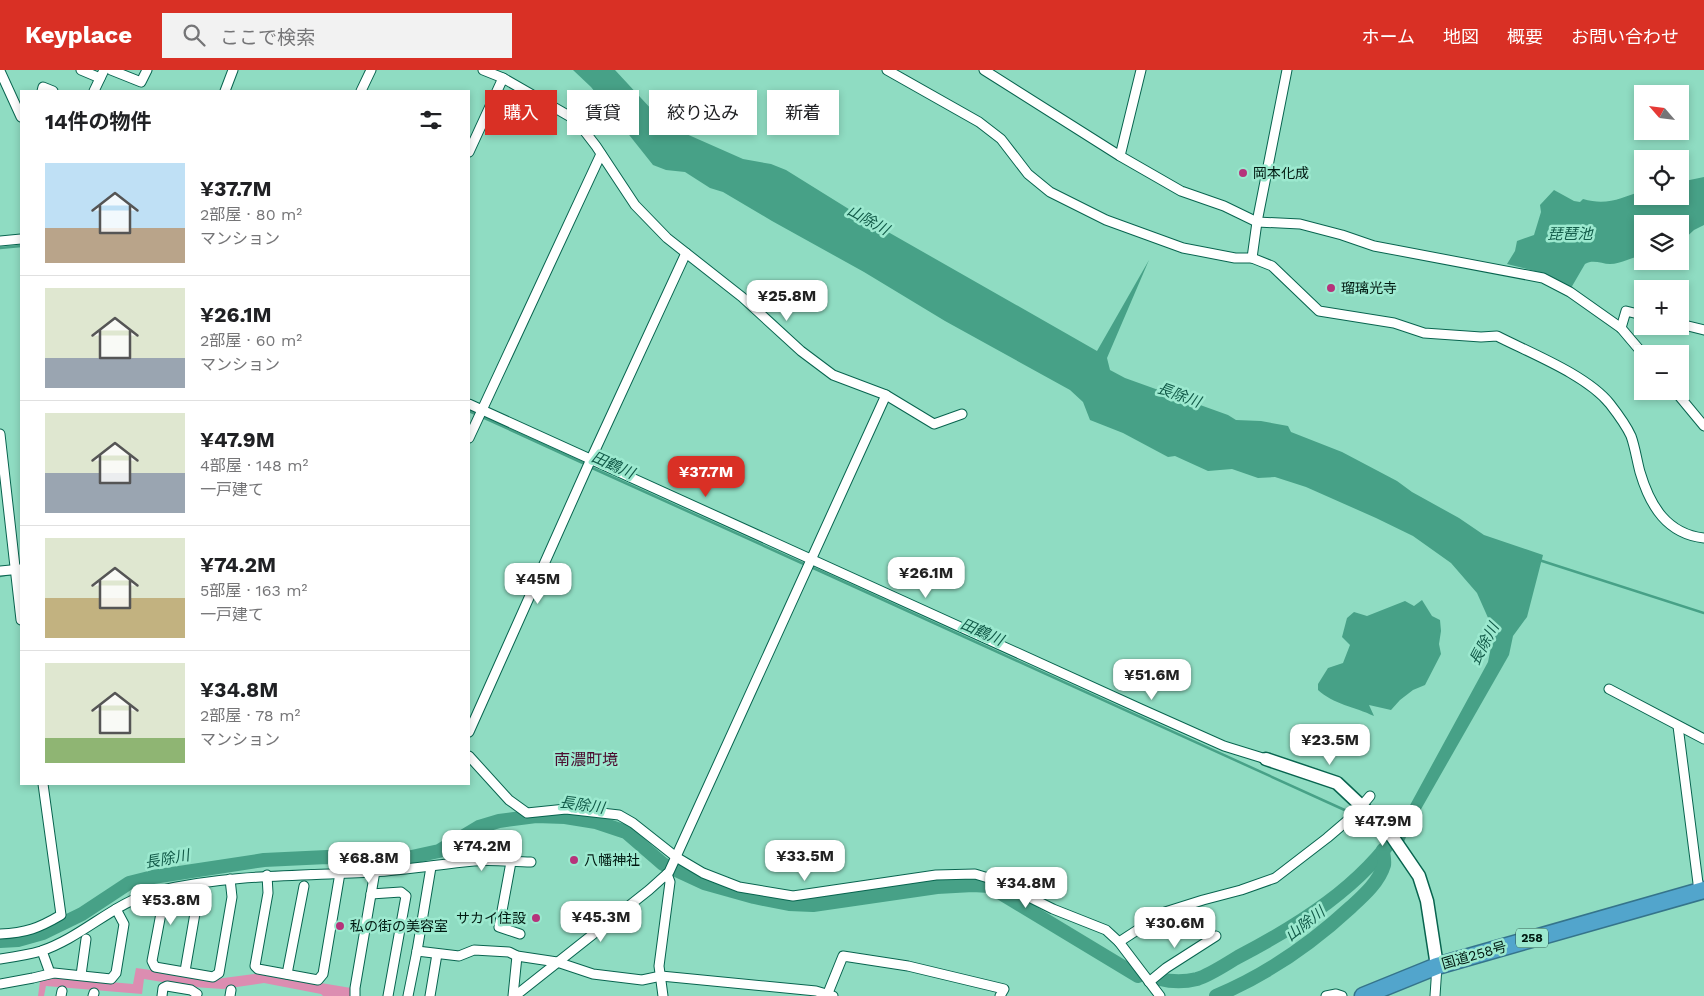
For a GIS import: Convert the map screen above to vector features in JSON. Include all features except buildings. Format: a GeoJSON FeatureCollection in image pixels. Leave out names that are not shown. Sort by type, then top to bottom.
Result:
{"type":"FeatureCollection","features":[{"type":"Feature","properties":{"kind":"highway","name":"国道258号"},"geometry":{"type":"LineString","coordinates":[[1363,996],[1437,966],[1701,891]]}},
{"type":"Feature","properties":{"kind":"street"},"geometry":{"type":"LineString","coordinates":[[81,70],[102,74],[94,90]]}},
{"type":"Feature","properties":{"kind":"street"},"geometry":{"type":"LineString","coordinates":[[111,70],[141,82],[147,70]]}},
{"type":"Feature","properties":{"kind":"street"},"geometry":{"type":"LineString","coordinates":[[225,90],[233,70]]}},
{"type":"Feature","properties":{"kind":"street"},"geometry":{"type":"LineString","coordinates":[[361,90],[370,70]]}},
{"type":"Feature","properties":{"kind":"street"},"geometry":{"type":"LineString","coordinates":[[483,70],[503,78],[576,120],[635,205],[667,238],[742,297],[801,351],[833,375],[886,395],[934,424],[962,414]]}},
{"type":"Feature","properties":{"kind":"street"},"geometry":{"type":"LineString","coordinates":[[887,70],[979,122],[1001,139],[1028,174],[1050,192],[1106,220],[1183,248],[1235,258],[1252,258],[1272,266],[1319,311],[1394,323],[1424,333],[1481,337],[1497,336],[1584,380],[1610,403],[1631,435],[1641,475],[1653,507],[1670,526],[1693,537],[1704,538]]}},
{"type":"Feature","properties":{"kind":"street"},"geometry":{"type":"LineString","coordinates":[[984,70],[1120,156],[1181,191],[1224,206],[1256,222],[1300,224],[1374,246],[1543,278],[1570,292],[1621,328],[1635,345]]}},
{"type":"Feature","properties":{"kind":"street"},"geometry":{"type":"LineString","coordinates":[[1120,156],[1142,70]]}},
{"type":"Feature","properties":{"kind":"street"},"geometry":{"type":"LineString","coordinates":[[1252,258],[1256,222],[1287,70]]}},
{"type":"Feature","properties":{"kind":"street"},"geometry":{"type":"LineString","coordinates":[[0,71],[20,115]]}},
{"type":"Feature","properties":{"kind":"street"},"geometry":{"type":"LineString","coordinates":[[470,150],[503,78]]}},
{"type":"Feature","properties":{"kind":"street"},"geometry":{"type":"LineString","coordinates":[[470,436],[601,154]]}},
{"type":"Feature","properties":{"kind":"street"},"geometry":{"type":"LineString","coordinates":[[0,241],[20,238]]}},
{"type":"Feature","properties":{"kind":"street"},"geometry":{"type":"LineString","coordinates":[[470,730],[589,463],[686,253]]}},
{"type":"Feature","properties":{"kind":"street"},"geometry":{"type":"LineString","coordinates":[[1621,328],[1626,311],[1634,313]]}},
{"type":"Feature","properties":{"kind":"street"},"geometry":{"type":"LineString","coordinates":[[1689,326],[1704,330]]}},
{"type":"Feature","properties":{"kind":"street"},"geometry":{"type":"LineString","coordinates":[[514,996],[668,873],[886,395]]}},
{"type":"Feature","properties":{"kind":"street"},"geometry":{"type":"LineString","coordinates":[[1682,400],[1704,426]]}},
{"type":"Feature","properties":{"kind":"street"},"geometry":{"type":"LineString","coordinates":[[470,405],[479,414],[809,564],[1224,746],[1337,783],[1389,832],[1419,876],[1427,901],[1437,966],[1435,996]]}},
{"type":"Feature","properties":{"kind":"street"},"geometry":{"type":"LineString","coordinates":[[0,434],[18,569],[20,603]]}},
{"type":"Feature","properties":{"kind":"street"},"geometry":{"type":"LineString","coordinates":[[0,571],[18,569]]}},
{"type":"Feature","properties":{"kind":"street"},"geometry":{"type":"LineString","coordinates":[[1609,689],[1704,740]]}},
{"type":"Feature","properties":{"kind":"street"},"geometry":{"type":"LineString","coordinates":[[1678,726],[1701,891]]}},
{"type":"Feature","properties":{"kind":"street"},"geometry":{"type":"LineString","coordinates":[[470,757],[509,800],[527,813],[566,809],[619,815],[633,823],[675,859],[703,873],[739,887],[793,896],[936,874],[975,874],[995,880],[1053,909],[1106,930],[1119,942],[1160,996]]}},
{"type":"Feature","properties":{"kind":"street"},"geometry":{"type":"LineString","coordinates":[[0,934],[27,931],[42,926],[61,915],[43,785]]}},
{"type":"Feature","properties":{"kind":"street"},"geometry":{"type":"LineString","coordinates":[[1119,942],[1164,912],[1274,878],[1354,815],[1370,796]]}},
{"type":"Feature","properties":{"kind":"street"},"geometry":{"type":"LineString","coordinates":[[0,959],[42,950],[60,942],[132,899],[157,891],[267,875],[375,872],[476,860],[531,862]]}},
{"type":"Feature","properties":{"kind":"street"},"geometry":{"type":"LineString","coordinates":[[511,862],[500,927],[520,934]]}},
{"type":"Feature","properties":{"kind":"street"},"geometry":{"type":"LineString","coordinates":[[408,996],[431,866]]}},
{"type":"Feature","properties":{"kind":"street"},"geometry":{"type":"LineString","coordinates":[[355,996],[375,872]]}},
{"type":"Feature","properties":{"kind":"street"},"geometry":{"type":"LineString","coordinates":[[267,875],[268,893],[256,966],[258,969],[318,980],[323,974],[340,873]]}},
{"type":"Feature","properties":{"kind":"street"},"geometry":{"type":"LineString","coordinates":[[663,996],[659,966],[670,882],[668,873]]}},
{"type":"Feature","properties":{"kind":"street"},"geometry":{"type":"LineString","coordinates":[[157,891],[162,908],[152,962],[155,967],[213,977],[219,973],[232,897],[230,879]]}},
{"type":"Feature","properties":{"kind":"street"},"geometry":{"type":"LineString","coordinates":[[288,974],[304,886]]}},
{"type":"Feature","properties":{"kind":"street"},"geometry":{"type":"LineString","coordinates":[[371,894],[401,892],[406,896],[388,996]]}},
{"type":"Feature","properties":{"kind":"street"},"geometry":{"type":"LineString","coordinates":[[185,971],[198,896]]}},
{"type":"Feature","properties":{"kind":"street"},"geometry":{"type":"LineString","coordinates":[[0,984],[50,973],[111,979],[116,974],[124,924],[116,909]]}},
{"type":"Feature","properties":{"kind":"street"},"geometry":{"type":"LineString","coordinates":[[1149,982],[1166,968],[1216,936]]}},
{"type":"Feature","properties":{"kind":"street"},"geometry":{"type":"LineString","coordinates":[[80,975],[86,939]]}},
{"type":"Feature","properties":{"kind":"street"},"geometry":{"type":"LineString","coordinates":[[42,950],[50,973]]}},
{"type":"Feature","properties":{"kind":"street"},"geometry":{"type":"LineString","coordinates":[[417,951],[460,956],[474,950],[509,952],[517,956],[557,962],[593,974],[642,980],[661,976],[831,995],[843,956],[908,966],[1004,989],[1000,996]]}},
{"type":"Feature","properties":{"kind":"street"},"geometry":{"type":"LineString","coordinates":[[430,996],[437,954]]}},
{"type":"Feature","properties":{"kind":"street"},"geometry":{"type":"LineString","coordinates":[[514,996],[517,956]]}},
{"type":"Feature","properties":{"kind":"street"},"geometry":{"type":"LineString","coordinates":[[162,996],[163,988],[166,986],[191,990],[196,996]]}},
{"type":"Feature","properties":{"kind":"street"},"geometry":{"type":"LineString","coordinates":[[1326,996],[1336,994],[1342,996]]}},
{"type":"Feature","properties":{"kind":"shaded area"},"geometry":{"type":"Polygon","coordinates":[[[136,968],[216,979],[261,973],[351,988],[352,996],[323,996],[321,994],[264,983],[223,989],[193,987],[144,979],[142,994],[46,986],[44,996],[38,996],[40,981],[53,977],[133,984],[136,968]]]}},
{"type":"Feature","properties":{"kind":"water"},"geometry":{"type":"Polygon","coordinates":[[[573,70],[615,70],[634,90],[593,90],[573,70]]]}},
{"type":"Feature","properties":{"kind":"water"},"geometry":{"type":"Polygon","coordinates":[[[639,96],[649,107],[649,135],[689,135],[743,159],[771,164],[786,170],[860,216],[1097,351],[1149,260],[1107,358],[1110,370],[1125,378],[1228,415],[1236,420],[1261,421],[1288,426],[1291,432],[1342,452],[1397,481],[1484,535],[1543,555],[1527,617],[1513,636],[1509,655],[1404,842],[1391,827],[1409,807],[1488,662],[1493,637],[1489,620],[1477,593],[1451,563],[1413,536],[1306,487],[1275,477],[1258,478],[1232,469],[1208,471],[1175,456],[1168,457],[1123,433],[1090,420],[1083,402],[1070,390],[945,321],[864,272],[723,192],[710,188],[685,172],[666,170],[653,165],[629,135],[639,135],[639,96]]]}},
{"type":"Feature","properties":{"kind":"water","name":"琵琶池"},"geometry":{"type":"Polygon","coordinates":[[[1704,177],[1704,225],[1689,235],[1689,215],[1634,215],[1634,257],[1614,264],[1594,262],[1585,264],[1571,288],[1546,274],[1507,264],[1515,251],[1517,241],[1534,235],[1541,212],[1540,205],[1554,190],[1574,201],[1580,202],[1583,199],[1599,202],[1614,200],[1634,194],[1634,205],[1689,205],[1689,180],[1704,177]]]}},
{"type":"Feature","properties":{"kind":"water"},"geometry":{"type":"Polygon","coordinates":[[[1422,600],[1432,616],[1440,620],[1441,631],[1439,644],[1441,654],[1425,685],[1413,690],[1391,710],[1369,705],[1374,716],[1330,699],[1318,690],[1318,684],[1328,668],[1343,663],[1350,645],[1342,637],[1347,618],[1354,612],[1367,616],[1405,601],[1414,606],[1422,600]]]}},
{"type":"Feature","properties":{"kind":"waterway","name":"田鶴川"},"geometry":{"type":"LineString","coordinates":[[0,248],[20,246]]}},
{"type":"Feature","properties":{"kind":"waterway","name":"田鶴川"},"geometry":{"type":"LineString","coordinates":[[470,411],[585,464]]}},
{"type":"Feature","properties":{"kind":"waterway","name":"田鶴川"},"geometry":{"type":"LineString","coordinates":[[590,467],[806,565]]}},
{"type":"Feature","properties":{"kind":"waterway"},"geometry":{"type":"LineString","coordinates":[[1539,560],[1704,613]]}},
{"type":"Feature","properties":{"kind":"waterway","name":"田鶴川"},"geometry":{"type":"LineString","coordinates":[[811,567],[1349,812]]}},
{"type":"Feature","properties":{"kind":"waterway"},"geometry":{"type":"LineString","coordinates":[[0,576],[11,574]]}},
{"type":"Feature","properties":{"kind":"waterway","name":"長除川"},"geometry":{"type":"LineString","coordinates":[[0,941],[18,940],[43,933],[82,914],[129,883],[153,877],[264,860],[327,857],[407,858],[439,851],[479,827],[499,821],[536,816],[565,817],[596,822],[626,832],[663,864],[704,883],[754,897],[789,904],[813,905],[937,887],[989,886],[1138,976]]}},
{"type":"Feature","properties":{"kind":"waterway","name":"長除川"},"geometry":{"type":"LineString","coordinates":[[1160,979],[1183,981],[1202,977],[1284,932],[1327,903],[1367,869],[1400,828]]}},
{"type":"Feature","properties":{"kind":"waterway","name":"山除川"},"geometry":{"type":"LineString","coordinates":[[1216,996],[1235,988],[1287,958],[1336,921],[1375,883],[1384,865],[1383,850]]}},
{"type":"Feature","properties":{"kind":"place","name":"岡本化成"},"geometry":{"type":"Point","coordinates":[1243,173]}},
{"type":"Feature","properties":{"kind":"place","name":"瑠璃光寺"},"geometry":{"type":"Point","coordinates":[1331,288]}},
{"type":"Feature","properties":{"kind":"place","name":"八幡神社"},"geometry":{"type":"Point","coordinates":[574,860]}},
{"type":"Feature","properties":{"kind":"place","name":"サカイ住設"},"geometry":{"type":"Point","coordinates":[536,918]}},
{"type":"Feature","properties":{"kind":"place","name":"私の街の美容室"},"geometry":{"type":"Point","coordinates":[340,926]}},
{"type":"Feature","properties":{"kind":"district","name":"南濃町境"},"geometry":{"type":"Point","coordinates":[586,759]}}]}
